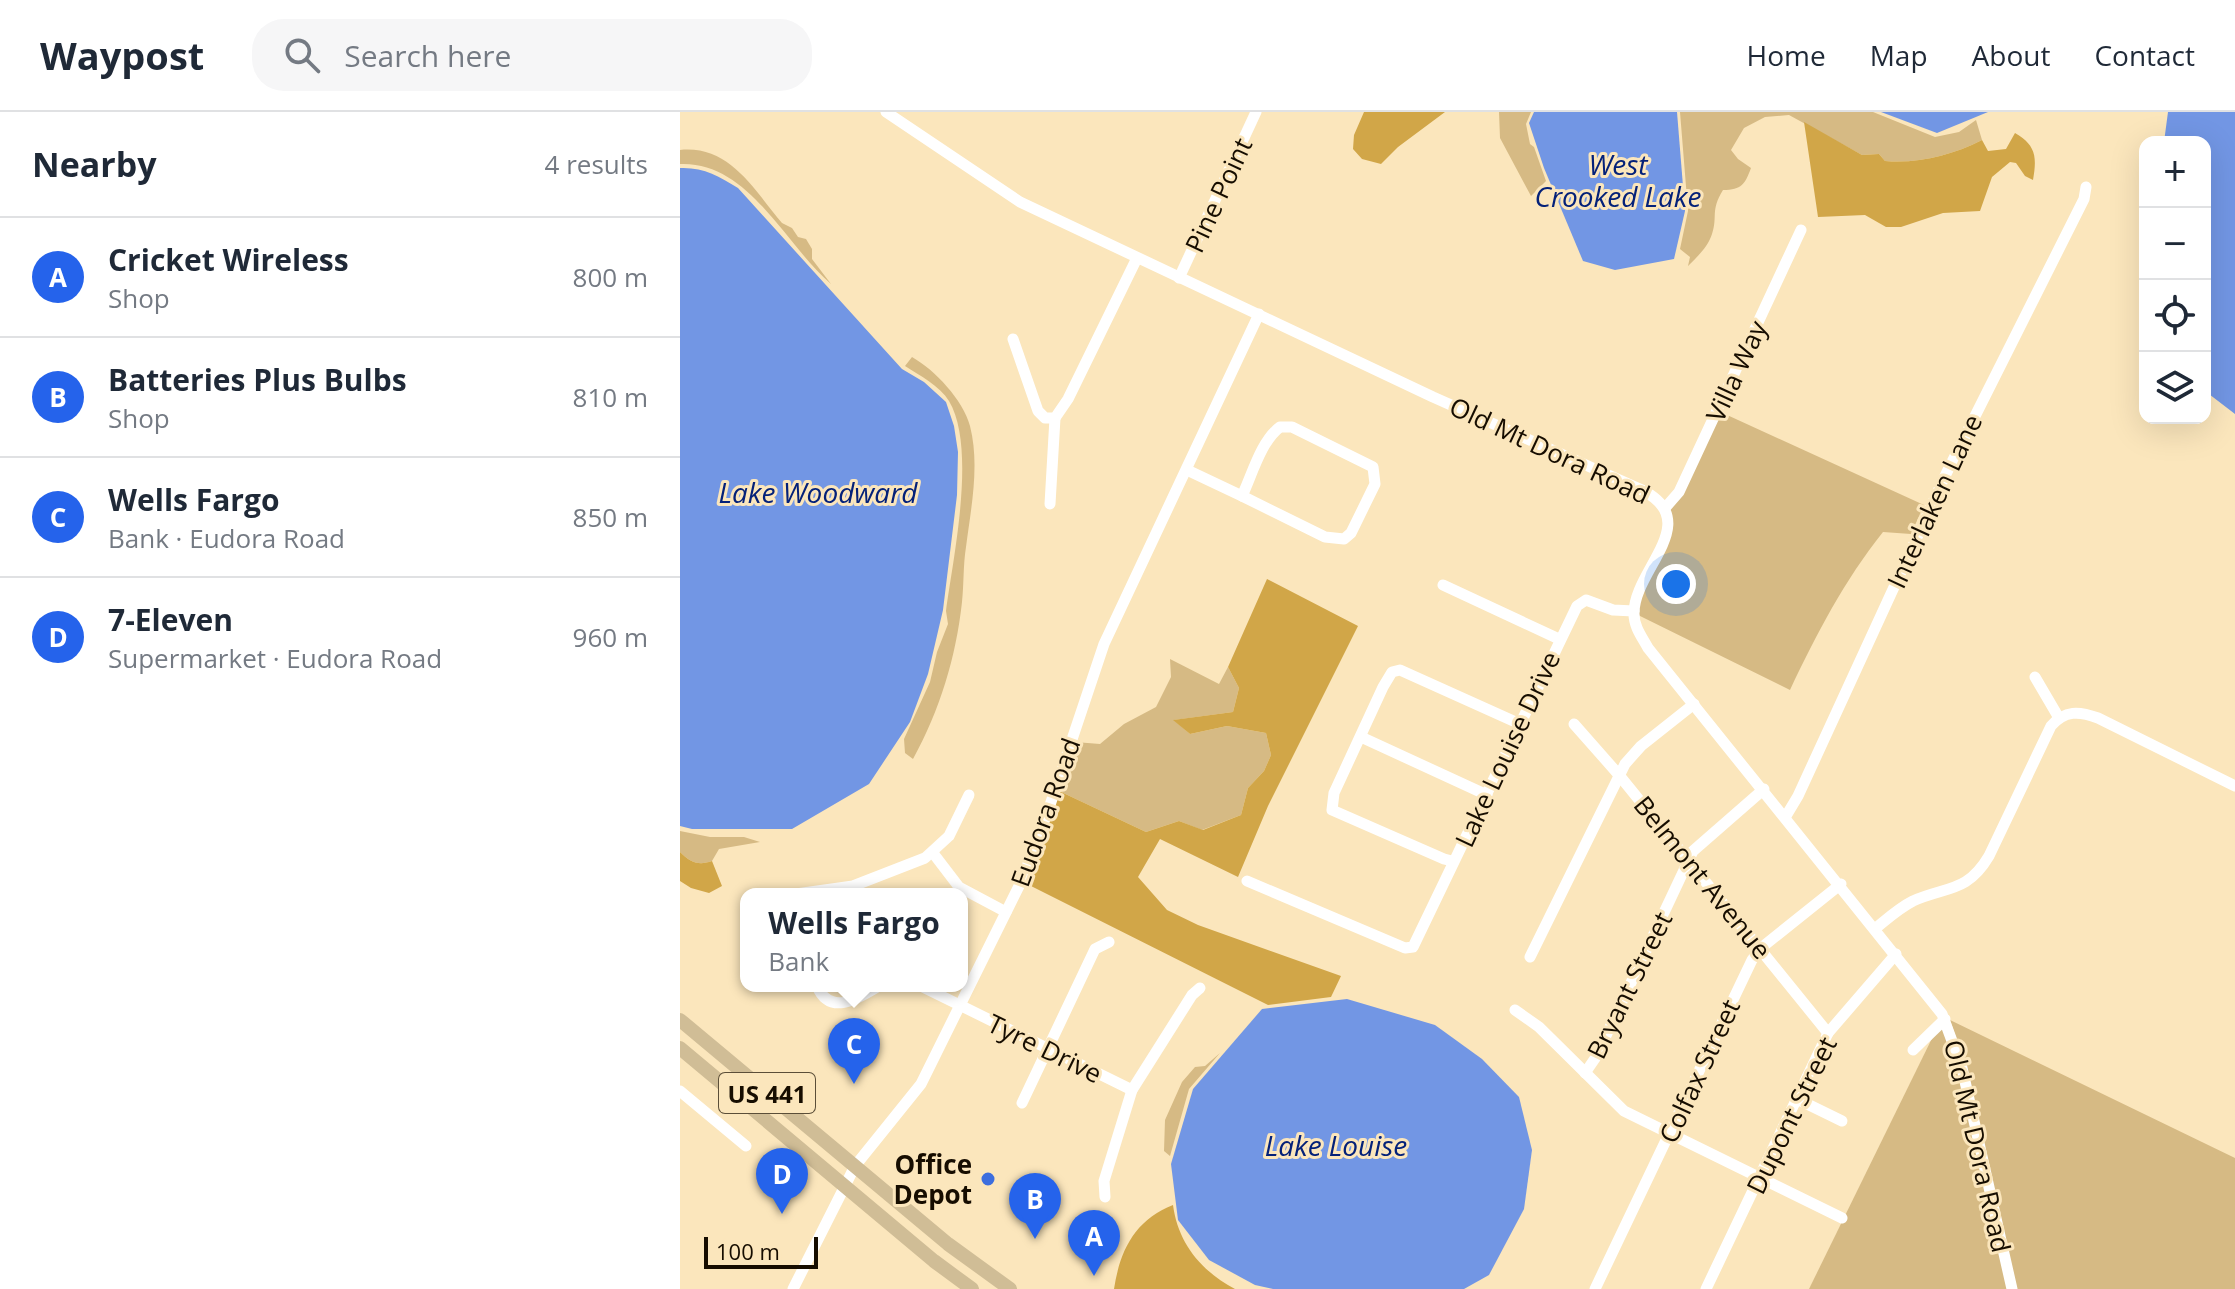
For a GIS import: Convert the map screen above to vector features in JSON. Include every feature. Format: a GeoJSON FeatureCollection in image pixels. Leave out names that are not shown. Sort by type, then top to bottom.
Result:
{"type":"FeatureCollection","features":[{"type":"Feature","properties":{"kind":"main road","name":"US 441"},"geometry":{"type":"LineString","coordinates":[[680,1020],[948,1244],[1010,1289]]}},
{"type":"Feature","properties":{"kind":"main road","name":"US 441"},"geometry":{"type":"LineString","coordinates":[[680,1048],[972,1289]]}},
{"type":"Feature","properties":{"kind":"street","name":"Old Mt Dora Road"},"geometry":{"type":"LineString","coordinates":[[886,112],[1020,202],[1655,497],[1668,516],[1667,532],[1637,598],[1634,611],[1636,625],[1648,648],[1841,884],[1945,1019],[1962,1068],[2012,1289]]}},
{"type":"Feature","properties":{"kind":"street","name":"Pine Point"},"geometry":{"type":"LineString","coordinates":[[1179,278],[1256,112]]}},
{"type":"Feature","properties":{"kind":"street","name":"Interlaken Lane"},"geometry":{"type":"LineString","coordinates":[[1786,816],[1946,474],[2084,199],[2086,187]]}},
{"type":"Feature","properties":{"kind":"street","name":"Villa Way"},"geometry":{"type":"LineString","coordinates":[[1665,508],[1679,492],[1801,230]]}},
{"type":"Feature","properties":{"kind":"street"},"geometry":{"type":"LineString","coordinates":[[1050,504],[1055,418],[1068,399],[1137,258]]}},
{"type":"Feature","properties":{"kind":"street","name":"Eudora Road"},"geometry":{"type":"LineString","coordinates":[[968,988],[1039,838],[1104,644],[1259,314]]}},
{"type":"Feature","properties":{"kind":"street"},"geometry":{"type":"LineString","coordinates":[[1013,339],[1038,411],[1045,418],[1055,418]]}},
{"type":"Feature","properties":{"kind":"street"},"geometry":{"type":"LineString","coordinates":[[1187,470],[1325,537],[1339,540],[1351,533],[1375,484],[1375,471],[1369,463],[1285,426],[1272,433],[1242,496]]}},
{"type":"Feature","properties":{"kind":"street"},"geometry":{"type":"LineString","coordinates":[[1443,585],[1559,639]]}},
{"type":"Feature","properties":{"kind":"street","name":"Lake Louise Drive"},"geometry":{"type":"LineString","coordinates":[[1247,881],[1405,948],[1413,947],[1577,606],[1584,601],[1613,610],[1634,611]]}},
{"type":"Feature","properties":{"kind":"street"},"geometry":{"type":"LineString","coordinates":[[1452,861],[1332,810],[1334,793],[1392,672],[1400,670],[1520,724]]}},
{"type":"Feature","properties":{"kind":"street"},"geometry":{"type":"LineString","coordinates":[[2035,677],[2059,718]]}},
{"type":"Feature","properties":{"kind":"street"},"geometry":{"type":"LineString","coordinates":[[1530,957],[1619,775],[1641,746],[1694,704]]}},
{"type":"Feature","properties":{"kind":"street"},"geometry":{"type":"LineString","coordinates":[[1876,928],[1907,904],[1960,887],[1976,875],[1989,856],[2051,726],[2059,718],[2077,712],[2098,718],[2235,786]]}},
{"type":"Feature","properties":{"kind":"street","name":"Belmont Avenue"},"geometry":{"type":"LineString","coordinates":[[1574,724],[1828,1033]]}},
{"type":"Feature","properties":{"kind":"street"},"geometry":{"type":"LineString","coordinates":[[1361,737],[1487,795]]}},
{"type":"Feature","properties":{"kind":"street","name":"Bryant Street"},"geometry":{"type":"LineString","coordinates":[[1585,1073],[1596,1057],[1693,851],[1764,789]]}},
{"type":"Feature","properties":{"kind":"street"},"geometry":{"type":"LineString","coordinates":[[839,888],[853,886],[911,865],[933,853],[949,836],[969,795]]}},
{"type":"Feature","properties":{"kind":"street"},"geometry":{"type":"LineString","coordinates":[[933,853],[961,888]]}},
{"type":"Feature","properties":{"kind":"street","name":"Colfax Street"},"geometry":{"type":"LineString","coordinates":[[1595,1289],[1746,970],[1761,948],[1841,884]]}},
{"type":"Feature","properties":{"kind":"street"},"geometry":{"type":"LineString","coordinates":[[968,892],[1006,912]]}},
{"type":"Feature","properties":{"kind":"street"},"geometry":{"type":"LineString","coordinates":[[1022,1103],[1095,949],[1109,942]]}},
{"type":"Feature","properties":{"kind":"street","name":"Dupont Street"},"geometry":{"type":"LineString","coordinates":[[1706,1289],[1828,1033],[1896,954]]}},
{"type":"Feature","properties":{"kind":"street"},"geometry":{"type":"LineString","coordinates":[[1105,1197],[1104,1181],[1132,1090],[1192,995],[1200,988]]}},
{"type":"Feature","properties":{"kind":"street"},"geometry":{"type":"LineString","coordinates":[[820,992],[829,1000],[845,1003],[867,992]]}},
{"type":"Feature","properties":{"kind":"street","name":"Tyre Drive"},"geometry":{"type":"LineString","coordinates":[[932,992],[1132,1090]]}},
{"type":"Feature","properties":{"kind":"street","name":"Eudora Road"},"geometry":{"type":"LineString","coordinates":[[793,1289],[855,1166],[921,1084],[966,992]]}},
{"type":"Feature","properties":{"kind":"street"},"geometry":{"type":"LineString","coordinates":[[1515,1010],[1539,1027],[1624,1111],[1842,1218]]}},
{"type":"Feature","properties":{"kind":"street"},"geometry":{"type":"LineString","coordinates":[[1913,1050],[1945,1019]]}},
{"type":"Feature","properties":{"kind":"street"},"geometry":{"type":"LineString","coordinates":[[680,1091],[746,1146]]}},
{"type":"Feature","properties":{"kind":"street"},"geometry":{"type":"LineString","coordinates":[[1797,1099],[1842,1121]]}},
{"type":"Feature","properties":{"kind":"shaded area"},"geometry":{"type":"Polygon","coordinates":[[[1364,112],[1445,112],[1398,147],[1381,164],[1362,159],[1353,149],[1354,135],[1364,112]]]}},
{"type":"Feature","properties":{"kind":"shaded area"},"geometry":{"type":"Polygon","coordinates":[[[1499,112],[1531,112],[1526,124],[1530,144],[1534,147],[1546,181],[1531,196],[1500,138],[1499,112]]]}},
{"type":"Feature","properties":{"kind":"shaded area"},"geometry":{"type":"Polygon","coordinates":[[[1680,112],[1873,112],[1935,137],[1959,132],[1976,120],[1982,140],[1935,157],[1885,161],[1879,154],[1862,155],[1789,115],[1765,117],[1744,128],[1731,150],[1751,168],[1742,185],[1723,190],[1715,208],[1710,239],[1688,266],[1690,257],[1680,249],[1688,211],[1680,112]]]}},
{"type":"Feature","properties":{"kind":"shaded area"},"geometry":{"type":"Polygon","coordinates":[[[1804,122],[1862,155],[1879,154],[1885,161],[1935,157],[1982,140],[1988,151],[2006,149],[2015,133],[2027,142],[2033,152],[2033,180],[2025,176],[2016,163],[2010,162],[1992,177],[1980,211],[1943,213],[1901,227],[1886,227],[1865,215],[1818,217],[1804,122]]]}},
{"type":"Feature","properties":{"kind":"shaded area"},"geometry":{"type":"Polygon","coordinates":[[[680,150],[698,150],[713,155],[739,172],[782,223],[792,228],[798,237],[806,239],[812,249],[812,259],[831,284],[746,190],[726,176],[704,167],[680,164],[680,150]]]}},
{"type":"Feature","properties":{"kind":"shaded area"},"geometry":{"type":"Polygon","coordinates":[[[912,357],[939,378],[955,396],[970,426],[974,456],[972,502],[956,643],[939,702],[913,759],[905,753],[904,739],[930,682],[948,624],[946,611],[961,504],[962,474],[957,421],[949,401],[935,386],[905,366],[912,357]]]}},
{"type":"Feature","properties":{"kind":"shaded area"},"geometry":{"type":"Polygon","coordinates":[[[1714,409],[1924,505],[1911,534],[1883,532],[1869,551],[1832,608],[1790,690],[1638,615],[1638,607],[1672,516],[1669,508],[1714,409]]]}},
{"type":"Feature","properties":{"kind":"shaded area"},"geometry":{"type":"Polygon","coordinates":[[[1267,579],[1358,626],[1268,806],[1238,877],[1160,839],[1138,877],[1167,910],[1198,925],[1341,976],[1331,997],[1268,1005],[1025,883],[1059,791],[1146,832],[1179,821],[1203,830],[1241,815],[1248,788],[1264,771],[1271,755],[1266,733],[1227,726],[1190,734],[1173,720],[1233,712],[1239,688],[1228,667],[1267,579]]]}},
{"type":"Feature","properties":{"kind":"shaded area"},"geometry":{"type":"Polygon","coordinates":[[[1170,659],[1219,684],[1228,667],[1239,688],[1233,712],[1174,720],[1190,734],[1227,726],[1266,733],[1271,755],[1264,771],[1248,788],[1241,815],[1202,830],[1179,821],[1146,832],[1059,791],[1075,742],[1100,744],[1124,724],[1156,707],[1171,677],[1170,659]]]}},
{"type":"Feature","properties":{"kind":"shaded area"},"geometry":{"type":"Polygon","coordinates":[[[680,831],[710,837],[744,837],[760,842],[719,849],[712,861],[698,863],[680,852],[680,831]]]}},
{"type":"Feature","properties":{"kind":"shaded area"},"geometry":{"type":"Polygon","coordinates":[[[680,852],[694,862],[712,861],[722,886],[709,893],[680,881],[680,852]]]}},
{"type":"Feature","properties":{"kind":"shaded area"},"geometry":{"type":"Polygon","coordinates":[[[1941,1020],[1968,1114],[2008,1289],[1809,1289],[1941,1020]]]}},
{"type":"Feature","properties":{"kind":"shaded area"},"geometry":{"type":"Polygon","coordinates":[[[1950,1020],[2235,1158],[2235,1289],[2016,1289],[1966,1066],[1950,1020]]]}},
{"type":"Feature","properties":{"kind":"shaded area"},"geometry":{"type":"Polygon","coordinates":[[[1220,1053],[1189,1089],[1170,1156],[1164,1151],[1165,1120],[1182,1082],[1195,1067],[1205,1066],[1220,1053]]]}},
{"type":"Feature","properties":{"kind":"shaded area"},"geometry":{"type":"Polygon","coordinates":[[[1173,1205],[1180,1232],[1193,1254],[1212,1274],[1235,1289],[1114,1289],[1125,1249],[1139,1228],[1173,1205]]]}},
{"type":"Feature","properties":{"kind":"water","name":"West Crooked Lake"},"geometry":{"type":"Polygon","coordinates":[[[1534,112],[1677,112],[1685,211],[1674,259],[1615,270],[1583,261],[1544,168],[1529,123],[1534,112]]]}},
{"type":"Feature","properties":{"kind":"water"},"geometry":{"type":"Polygon","coordinates":[[[1881,112],[1988,112],[1937,133],[1881,112]]]}},
{"type":"Feature","properties":{"kind":"water"},"geometry":{"type":"Polygon","coordinates":[[[2168,112],[2235,112],[2235,414],[2211,396],[2211,136],[2165,136],[2168,112]]]}},
{"type":"Feature","properties":{"kind":"water","name":"Lake Woodward"},"geometry":{"type":"Polygon","coordinates":[[[680,168],[710,173],[738,188],[902,369],[924,382],[946,402],[954,426],[958,452],[957,495],[943,610],[928,674],[910,722],[869,784],[792,829],[692,829],[680,826],[680,168]]]}},
{"type":"Feature","properties":{"kind":"water","name":"Lake Louise"},"geometry":{"type":"Polygon","coordinates":[[[1347,999],[1435,1025],[1482,1059],[1519,1097],[1532,1150],[1524,1209],[1489,1275],[1464,1289],[1273,1289],[1255,1285],[1209,1260],[1178,1220],[1171,1164],[1193,1089],[1262,1009],[1347,999]]]}},
{"type":"Feature","properties":{"kind":"place","name":"Wells Fargo"},"geometry":{"type":"Point","coordinates":[854,1084]}},
{"type":"Feature","properties":{"kind":"place","name":"Office Depot"},"geometry":{"type":"Point","coordinates":[988,1179]}},
{"type":"Feature","properties":{"kind":"place","name":"7-Eleven"},"geometry":{"type":"Point","coordinates":[782,1214]}},
{"type":"Feature","properties":{"kind":"place","name":"Batteries Plus Bulbs"},"geometry":{"type":"Point","coordinates":[1035,1239]}},
{"type":"Feature","properties":{"kind":"place","name":"Cricket Wireless"},"geometry":{"type":"Point","coordinates":[1094,1276]}}]}
